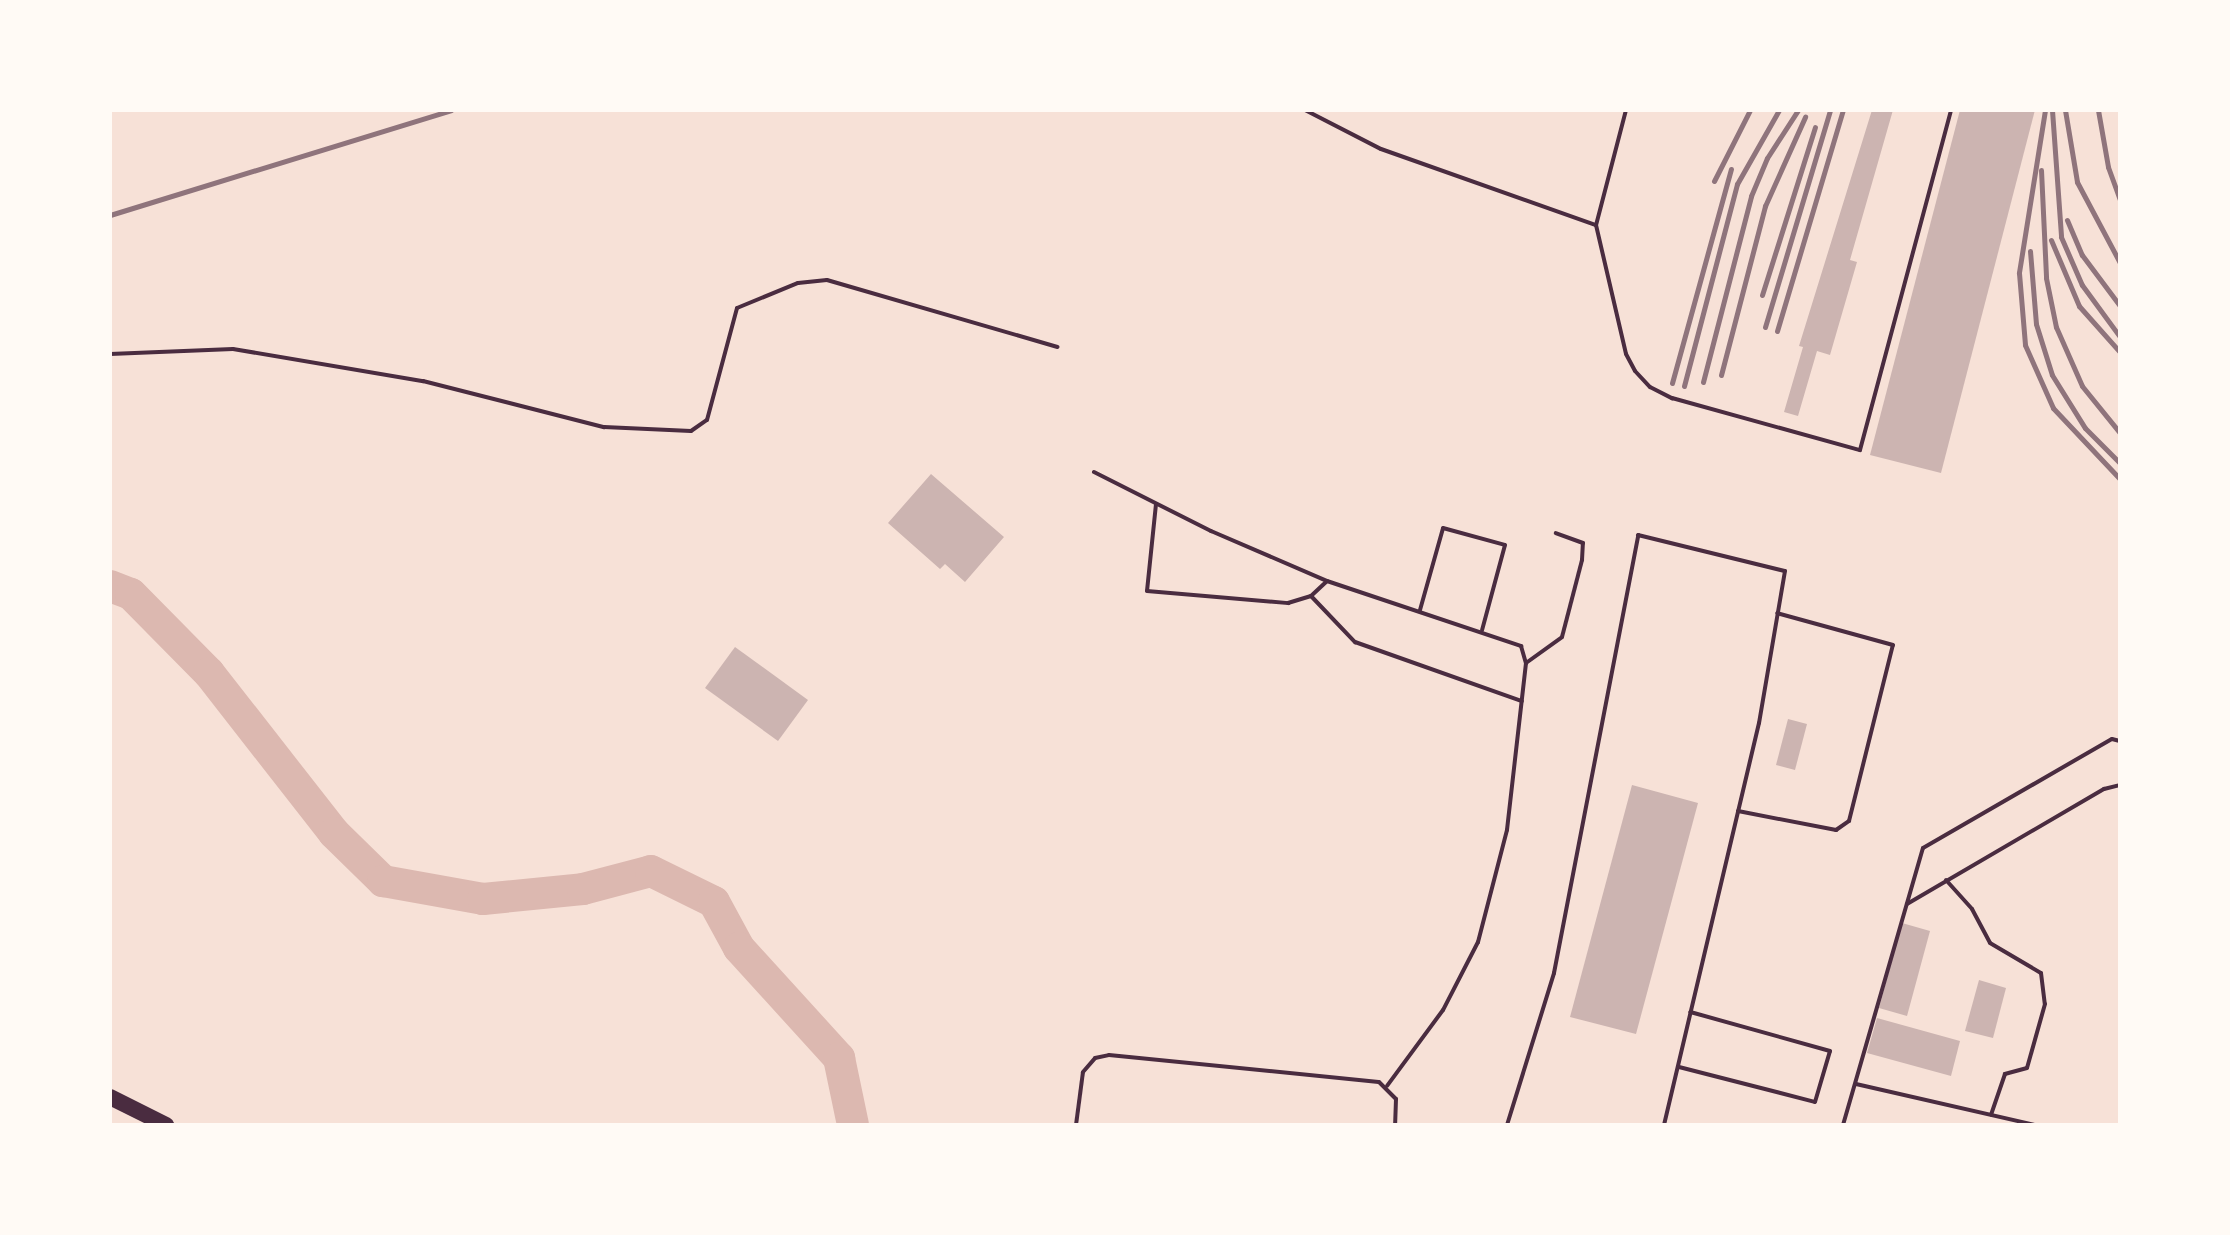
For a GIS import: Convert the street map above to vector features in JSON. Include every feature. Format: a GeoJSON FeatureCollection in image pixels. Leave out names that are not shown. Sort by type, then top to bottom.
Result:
{"type":"FeatureCollection","features":[{"type":"Feature","properties":{"kind":"highway"},"geometry":{"type":"LineString","coordinates":[[110,1097],[166,1125]]}},
{"type":"Feature","properties":{"kind":"lane"},"geometry":{"type":"LineString","coordinates":[[1305,110],[1381,149],[1596,225]]}},
{"type":"Feature","properties":{"kind":"lane"},"geometry":{"type":"LineString","coordinates":[[1626,110],[1596,225],[1626,354],[1650,387],[1672,398],[1860,450],[1951,110]]}},
{"type":"Feature","properties":{"kind":"lane"},"geometry":{"type":"LineString","coordinates":[[110,354],[233,349],[423,381],[604,427],[691,431],[707,420],[737,308],[798,283],[827,280],[1057,347]]}},
{"type":"Feature","properties":{"kind":"lane"},"geometry":{"type":"LineString","coordinates":[[1094,472],[1156,504],[1327,581],[1482,630],[1521,646],[1526,663],[1507,830],[1478,942],[1443,1010],[1387,1086]]}},
{"type":"Feature","properties":{"kind":"lane"},"geometry":{"type":"LineString","coordinates":[[1156,504],[1147,591],[1288,603],[1311,596],[1327,581]]}},
{"type":"Feature","properties":{"kind":"lane"},"geometry":{"type":"LineString","coordinates":[[1420,610],[1443,528],[1505,545],[1482,630]]}},
{"type":"Feature","properties":{"kind":"lane"},"geometry":{"type":"LineString","coordinates":[[1526,663],[1562,637],[1582,560],[1583,543],[1556,533]]}},
{"type":"Feature","properties":{"kind":"lane"},"geometry":{"type":"LineString","coordinates":[[1507,1125],[1554,973],[1638,535],[1785,571],[1738,811],[1664,1125]]}},
{"type":"Feature","properties":{"kind":"lane"},"geometry":{"type":"LineString","coordinates":[[1311,596],[1355,642],[1523,701]]}},
{"type":"Feature","properties":{"kind":"lane"},"geometry":{"type":"LineString","coordinates":[[1738,811],[1836,830],[1849,821],[1893,645],[1777,613]]}},
{"type":"Feature","properties":{"kind":"lane"},"geometry":{"type":"LineString","coordinates":[[1843,1125],[1923,848],[2112,739],[2120,741]]}},
{"type":"Feature","properties":{"kind":"lane"},"geometry":{"type":"LineString","coordinates":[[1907,904],[2104,789],[2120,785]]}},
{"type":"Feature","properties":{"kind":"lane"},"geometry":{"type":"LineString","coordinates":[[1946,880],[1972,909],[1990,943],[2041,973],[2045,1004],[2027,1068],[2005,1074],[1991,1115]]}},
{"type":"Feature","properties":{"kind":"lane"},"geometry":{"type":"LineString","coordinates":[[1678,1066],[1815,1102],[1830,1051],[1690,1012]]}},
{"type":"Feature","properties":{"kind":"lane"},"geometry":{"type":"LineString","coordinates":[[1076,1125],[1083,1072],[1095,1058],[1109,1055],[1345,1075],[1387,1086],[1396,1099],[1395,1125]]}},
{"type":"Feature","properties":{"kind":"lane"},"geometry":{"type":"LineString","coordinates":[[1856,1084],[2035,1125]]}},
{"type":"Feature","properties":{"kind":"building"},"geometry":{"type":"Polygon","coordinates":[[[1872,110],[1893,110],[1850,260],[1857,262],[1830,355],[1817,351],[1798,416],[1784,412],[1803,347],[1799,346],[1872,110]]]}},
{"type":"Feature","properties":{"kind":"building"},"geometry":{"type":"Polygon","coordinates":[[[1960,110],[2035,110],[1941,473],[1870,455],[1960,110]]]}},
{"type":"Feature","properties":{"kind":"building"},"geometry":{"type":"Polygon","coordinates":[[[931,474],[1004,537],[965,582],[945,564],[940,569],[888,523],[931,474]]]}},
{"type":"Feature","properties":{"kind":"building"},"geometry":{"type":"Polygon","coordinates":[[[735,647],[808,700],[778,741],[705,688],[735,647]]]}},
{"type":"Feature","properties":{"kind":"building"},"geometry":{"type":"Polygon","coordinates":[[[1788,719],[1807,724],[1795,770],[1776,765],[1788,719]]]}},
{"type":"Feature","properties":{"kind":"building"},"geometry":{"type":"Polygon","coordinates":[[[1632,785],[1698,803],[1636,1034],[1570,1017],[1632,785]]]}},
{"type":"Feature","properties":{"kind":"building"},"geometry":{"type":"Polygon","coordinates":[[[1902,923],[1930,931],[1907,1016],[1879,1008],[1902,923]]]}},
{"type":"Feature","properties":{"kind":"building"},"geometry":{"type":"Polygon","coordinates":[[[1979,980],[2006,988],[1993,1038],[1965,1031],[1979,980]]]}},
{"type":"Feature","properties":{"kind":"building"},"geometry":{"type":"Polygon","coordinates":[[[1877,1018],[1960,1041],[1951,1076],[1867,1053],[1877,1018]]]}},
{"type":"Feature","properties":{"kind":"waterway"},"geometry":{"type":"LineString","coordinates":[[110,586],[131,594],[209,673],[334,833],[383,881],[483,899],[583,889],[651,871],[714,902],[739,948],[839,1058],[853,1125]]}},
{"type":"Feature","properties":{"kind":"railway"},"geometry":{"type":"LineString","coordinates":[[110,215],[451,110]]}},
{"type":"Feature","properties":{"kind":"railway"},"geometry":{"type":"LineString","coordinates":[[1714,181],[1750,110]]}},
{"type":"Feature","properties":{"kind":"railway"},"geometry":{"type":"LineString","coordinates":[[1684,386],[1737,184],[1779,110]]}},
{"type":"Feature","properties":{"kind":"railway"},"geometry":{"type":"LineString","coordinates":[[1703,382],[1751,196],[1767,158],[1798,110]]}},
{"type":"Feature","properties":{"kind":"railway"},"geometry":{"type":"LineString","coordinates":[[1765,327],[1830,110]]}},
{"type":"Feature","properties":{"kind":"railway"},"geometry":{"type":"LineString","coordinates":[[1777,331],[1843,110]]}},
{"type":"Feature","properties":{"kind":"railway"},"geometry":{"type":"LineString","coordinates":[[2045,110],[2019,273],[2025,345],[2053,408],[2120,479]]}},
{"type":"Feature","properties":{"kind":"railway"},"geometry":{"type":"LineString","coordinates":[[2052,110],[2061,237],[2082,285],[2120,337]]}},
{"type":"Feature","properties":{"kind":"railway"},"geometry":{"type":"LineString","coordinates":[[2065,110],[2077,182],[2120,263]]}},
{"type":"Feature","properties":{"kind":"railway"},"geometry":{"type":"LineString","coordinates":[[2098,110],[2108,167],[2120,200]]}},
{"type":"Feature","properties":{"kind":"railway"},"geometry":{"type":"LineString","coordinates":[[1721,375],[1765,206],[1805,117]]}},
{"type":"Feature","properties":{"kind":"railway"},"geometry":{"type":"LineString","coordinates":[[1762,295],[1815,127]]}},
{"type":"Feature","properties":{"kind":"railway"},"geometry":{"type":"LineString","coordinates":[[1672,383],[1731,169]]}},
{"type":"Feature","properties":{"kind":"railway"},"geometry":{"type":"LineString","coordinates":[[2041,170],[2046,278],[2056,327],[2082,386],[2120,433]]}},
{"type":"Feature","properties":{"kind":"railway"},"geometry":{"type":"LineString","coordinates":[[2067,220],[2082,255],[2120,306]]}},
{"type":"Feature","properties":{"kind":"railway"},"geometry":{"type":"LineString","coordinates":[[2051,240],[2079,306],[2120,352]]}},
{"type":"Feature","properties":{"kind":"railway"},"geometry":{"type":"LineString","coordinates":[[2030,251],[2036,324],[2052,375],[2085,428],[2120,463]]}}]}
